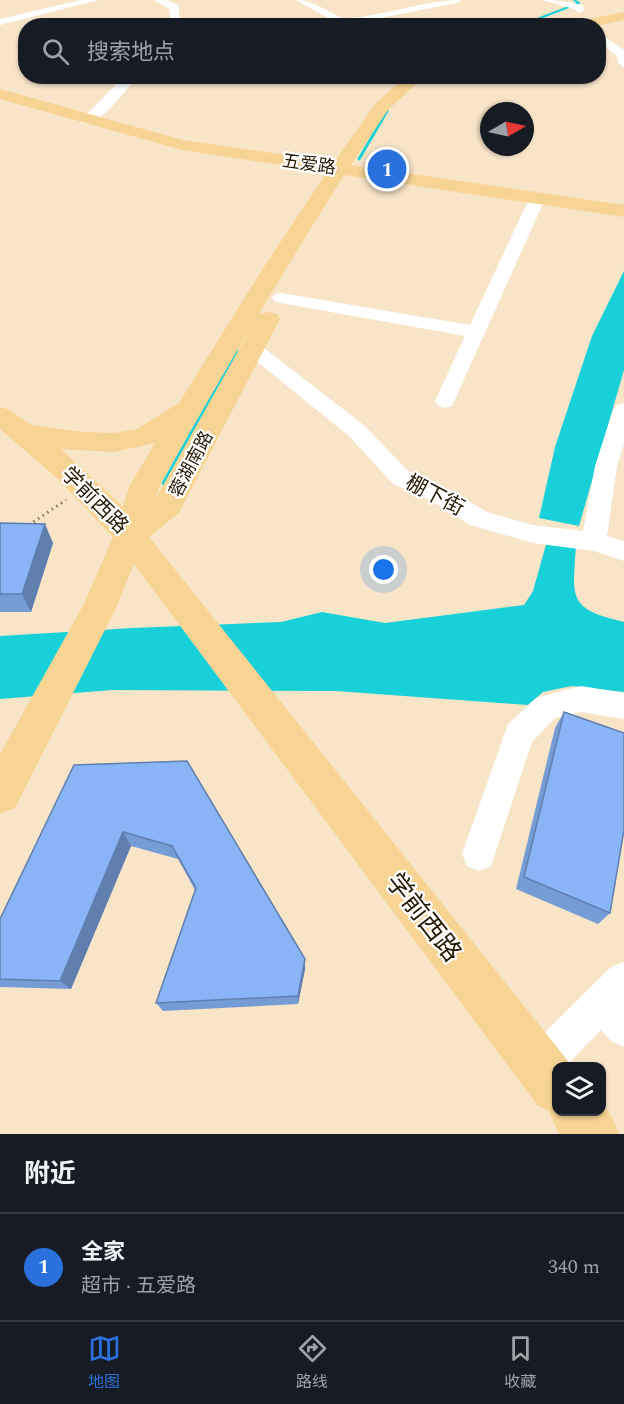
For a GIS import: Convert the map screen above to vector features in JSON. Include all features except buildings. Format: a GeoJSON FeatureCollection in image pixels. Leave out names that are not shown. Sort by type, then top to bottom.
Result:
{"type":"FeatureCollection","features":[{"type":"Feature","properties":{"kind":"main road"},"geometry":{"type":"LineString","coordinates":[[606,19],[624,16]]}},
{"type":"Feature","properties":{"kind":"main road"},"geometry":{"type":"LineString","coordinates":[[606,25],[624,22]]}},
{"type":"Feature","properties":{"kind":"main road"},"geometry":{"type":"LineString","coordinates":[[348,173],[378,141],[422,84]]}},
{"type":"Feature","properties":{"kind":"main road","name":"五爱路"},"geometry":{"type":"LineString","coordinates":[[1,97],[24,99],[88,120],[182,145],[348,173]]}},
{"type":"Feature","properties":{"kind":"main road","name":"五爱路"},"geometry":{"type":"LineString","coordinates":[[1,97],[78,125],[167,148],[624,213]]}},
{"type":"Feature","properties":{"kind":"main road","name":"蓉湖南路"},"geometry":{"type":"LineString","coordinates":[[130,535],[144,487],[190,406],[280,297],[348,173]]}},
{"type":"Feature","properties":{"kind":"main road","name":"蓉湖南路"},"geometry":{"type":"LineString","coordinates":[[130,535],[168,506],[273,270],[348,173]]}},
{"type":"Feature","properties":{"kind":"main road"},"geometry":{"type":"LineString","coordinates":[[25,433],[51,439],[110,442],[141,439],[160,429],[190,406]]}},
{"type":"Feature","properties":{"kind":"main road","name":"学前西路"},"geometry":{"type":"LineString","coordinates":[[0,416],[25,433],[84,487],[130,535],[548,1077]]}},
{"type":"Feature","properties":{"kind":"main road"},"geometry":{"type":"LineString","coordinates":[[0,794],[99,608],[130,535]]}},
{"type":"Feature","properties":{"kind":"main road"},"geometry":{"type":"LineString","coordinates":[[578,1116],[592,1134]]}},
{"type":"Feature","properties":{"kind":"street"},"geometry":{"type":"LineString","coordinates":[[0,22],[94,0]]}},
{"type":"Feature","properties":{"kind":"street"},"geometry":{"type":"LineString","coordinates":[[159,0],[174,7],[175,18]]}},
{"type":"Feature","properties":{"kind":"street"},"geometry":{"type":"LineString","coordinates":[[301,0],[336,18]]}},
{"type":"Feature","properties":{"kind":"street"},"geometry":{"type":"LineString","coordinates":[[374,18],[457,0]]}},
{"type":"Feature","properties":{"kind":"street"},"geometry":{"type":"LineString","coordinates":[[547,0],[579,9]]}},
{"type":"Feature","properties":{"kind":"street"},"geometry":{"type":"LineString","coordinates":[[606,41],[623,55],[624,63]]}},
{"type":"Feature","properties":{"kind":"street"},"geometry":{"type":"LineString","coordinates":[[88,120],[97,114],[124,84]]}},
{"type":"Feature","properties":{"kind":"street"},"geometry":{"type":"LineString","coordinates":[[445,401],[536,201]]}},
{"type":"Feature","properties":{"kind":"street"},"geometry":{"type":"LineString","coordinates":[[280,297],[476,332]]}},
{"type":"Feature","properties":{"kind":"street","name":"棚下街"},"geometry":{"type":"LineString","coordinates":[[241,346],[357,431],[401,478],[438,494],[479,519],[533,534],[594,542],[624,551]]}},
{"type":"Feature","properties":{"kind":"street"},"geometry":{"type":"LineString","coordinates":[[594,542],[606,466],[624,410]]}},
{"type":"Feature","properties":{"kind":"street"},"geometry":{"type":"LineString","coordinates":[[479,855],[519,734],[546,707],[581,699],[624,706]]}},
{"type":"Feature","properties":{"kind":"street"},"geometry":{"type":"LineString","coordinates":[[548,1077],[617,1003]]}},
{"type":"Feature","properties":{"kind":"path"},"geometry":{"type":"LineString","coordinates":[[21,527],[30,524],[84,487]]}},
{"type":"Feature","properties":{"kind":"water"},"geometry":{"type":"Polygon","coordinates":[[[624,271],[624,370],[579,526],[539,518],[555,447],[592,336],[624,271]]]}},
{"type":"Feature","properties":{"kind":"water"},"geometry":{"type":"Polygon","coordinates":[[[547,541],[576,545],[575,589],[577,598],[583,606],[592,612],[624,622],[624,692],[572,686],[543,692],[528,705],[336,691],[112,690],[0,699],[0,636],[281,622],[322,612],[385,623],[524,605],[533,591],[547,541]]]}},
{"type":"Feature","properties":{"kind":"waterway"},"geometry":{"type":"LineString","coordinates":[[540,18],[579,3],[574,0]]}},
{"type":"Feature","properties":{"kind":"waterway"},"geometry":{"type":"LineString","coordinates":[[359,159],[387,111]]}},
{"type":"Feature","properties":{"kind":"waterway"},"geometry":{"type":"LineString","coordinates":[[224,375],[237,352]]}},
{"type":"Feature","properties":{"kind":"waterway"},"geometry":{"type":"LineString","coordinates":[[164,483],[225,373]]}},
{"type":"Feature","properties":{"kind":"place","name":"全家"},"geometry":{"type":"Point","coordinates":[387,169]}}]}
